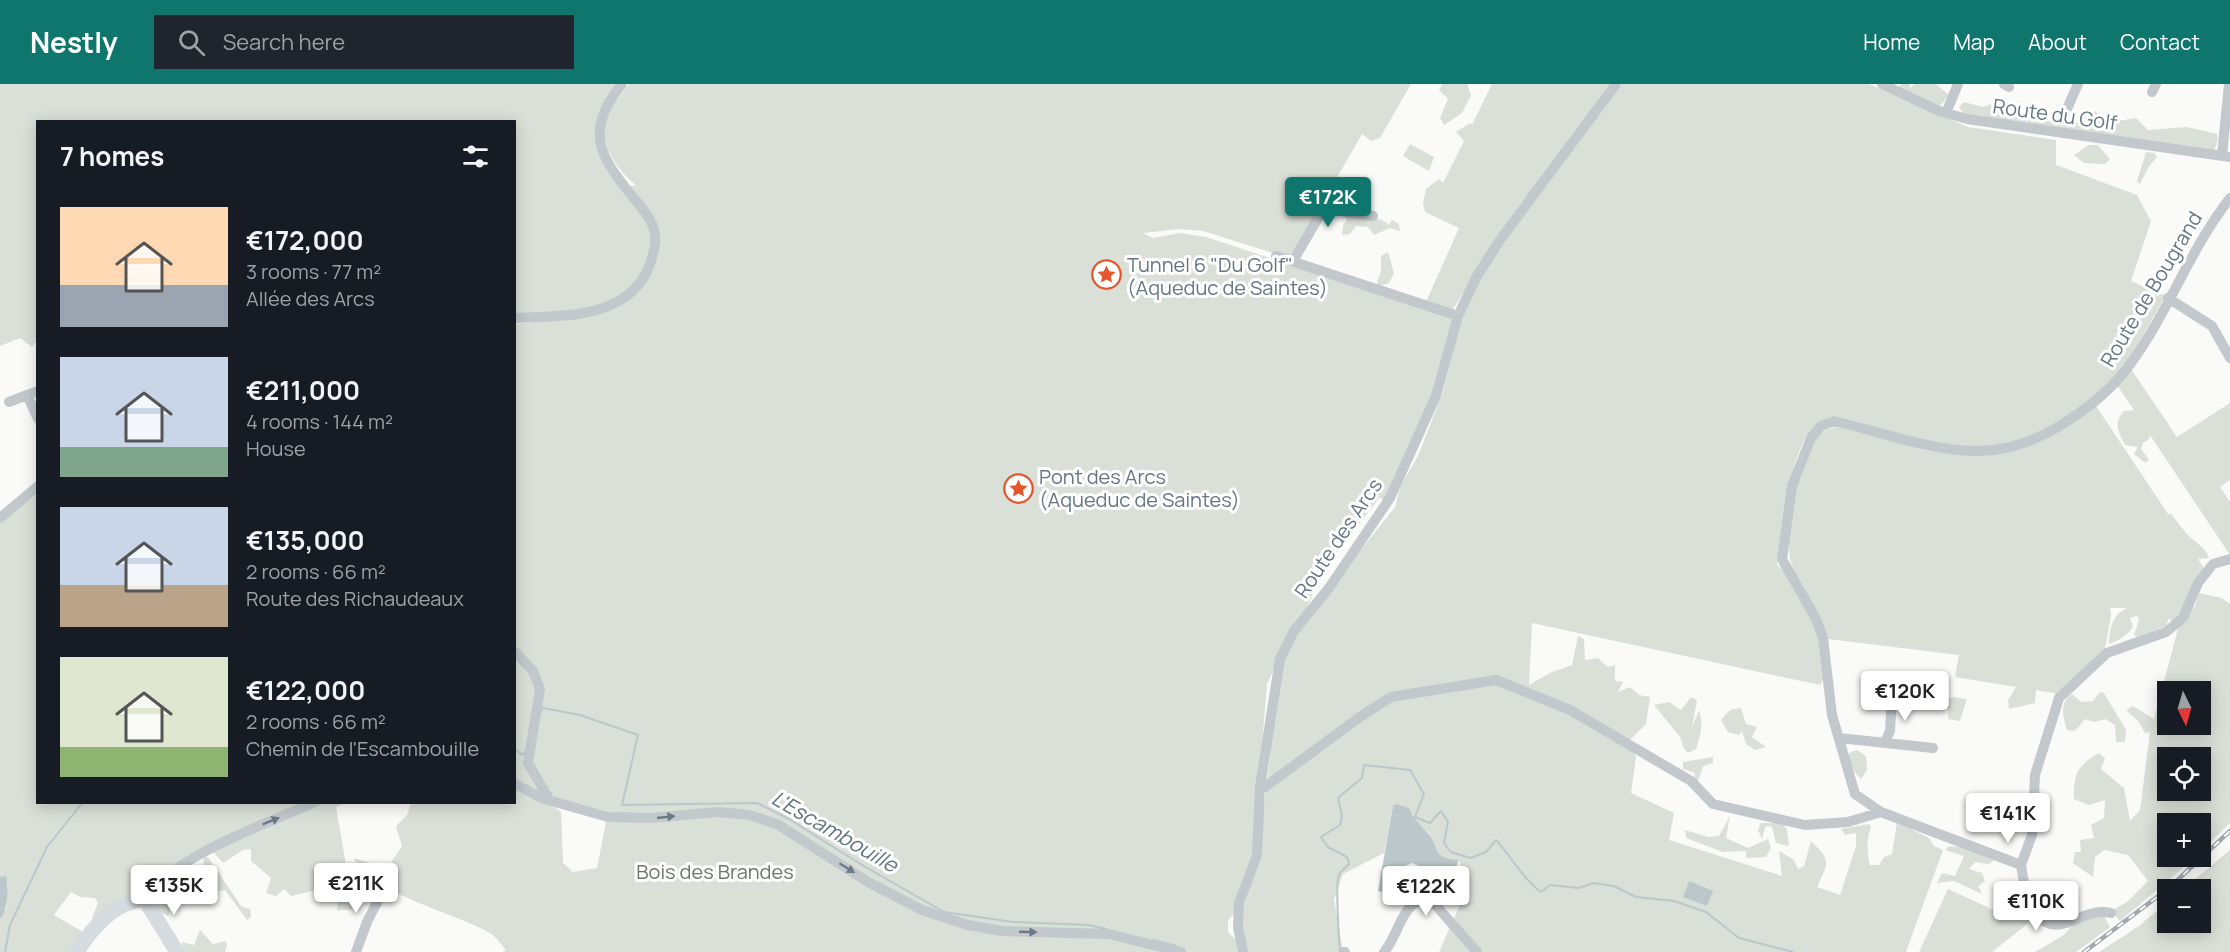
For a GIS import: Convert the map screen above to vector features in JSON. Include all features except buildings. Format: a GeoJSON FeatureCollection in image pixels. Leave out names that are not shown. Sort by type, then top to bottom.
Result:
{"type":"FeatureCollection","features":[{"type":"Feature","properties":{"kind":"street"},"geometry":{"type":"LineString","coordinates":[[516,318],[564,316],[602,310],[626,297],[640,283],[648,270],[655,246],[654,230],[645,212],[613,171],[604,153],[600,134],[601,115],[622,84]]}},
{"type":"Feature","properties":{"kind":"street","name":"Route des Arcs"},"geometry":{"type":"LineString","coordinates":[[1243,952],[1238,927],[1239,903],[1257,855],[1260,787],[1280,659],[1294,631],[1329,588],[1390,498],[1436,396],[1458,316],[1477,276],[1500,240],[1616,84]]}},
{"type":"Feature","properties":{"kind":"street","name":"Route du Golf"},"geometry":{"type":"LineString","coordinates":[[1882,84],[1946,113],[2001,126],[2226,157]]}},
{"type":"Feature","properties":{"kind":"street"},"geometry":{"type":"LineString","coordinates":[[1946,113],[1958,84]]}},
{"type":"Feature","properties":{"kind":"street"},"geometry":{"type":"LineString","coordinates":[[2067,109],[2078,84]]}},
{"type":"Feature","properties":{"kind":"street"},"geometry":{"type":"LineString","coordinates":[[2226,157],[2229,84]]}},
{"type":"Feature","properties":{"kind":"street","name":"Route de Bougrand"},"geometry":{"type":"LineString","coordinates":[[2021,865],[1881,812],[1855,795],[1832,715],[1823,638],[1816,619],[1782,559],[1792,486],[1810,438],[1821,426],[1835,421],[1936,446],[1974,451],[2013,448],[2068,420],[2109,388],[2131,363],[2191,256],[2230,198]]}},
{"type":"Feature","properties":{"kind":"street"},"geometry":{"type":"LineString","coordinates":[[1293,261],[1319,215],[1324,211],[1328,209],[1373,216]]}},
{"type":"Feature","properties":{"kind":"street"},"geometry":{"type":"LineString","coordinates":[[1276,256],[1458,316]]}},
{"type":"Feature","properties":{"kind":"street"},"geometry":{"type":"LineString","coordinates":[[2168,298],[2212,326],[2230,358]]}},
{"type":"Feature","properties":{"kind":"street"},"geometry":{"type":"LineString","coordinates":[[9,402],[32,393],[36,410]]}},
{"type":"Feature","properties":{"kind":"street"},"geometry":{"type":"LineString","coordinates":[[0,518],[36,488]]}},
{"type":"Feature","properties":{"kind":"street"},"geometry":{"type":"LineString","coordinates":[[2111,913],[2099,912],[2058,924],[2045,921],[2034,910],[2024,894],[2021,865],[2032,835],[2035,775],[2060,698],[2107,653],[2166,632],[2183,618],[2198,584],[2213,564],[2230,559]]}},
{"type":"Feature","properties":{"kind":"street"},"geometry":{"type":"LineString","coordinates":[[516,653],[533,671],[540,689],[528,763],[549,799]]}},
{"type":"Feature","properties":{"kind":"street"},"geometry":{"type":"LineString","coordinates":[[1260,787],[1265,787],[1357,719],[1391,697],[1496,681],[1569,710],[1691,781],[1713,804],[1805,825],[1848,822],[1881,812]]}},
{"type":"Feature","properties":{"kind":"street"},"geometry":{"type":"LineString","coordinates":[[1872,692],[1892,694],[1890,731],[1885,742]]}},
{"type":"Feature","properties":{"kind":"street"},"geometry":{"type":"LineString","coordinates":[[1839,738],[1932,748]]}},
{"type":"Feature","properties":{"kind":"street"},"geometry":{"type":"LineString","coordinates":[[516,784],[541,798],[608,817],[650,818],[718,812],[749,815],[777,824],[868,882],[922,910],[968,925],[1002,931],[1109,934],[1177,951]]}},
{"type":"Feature","properties":{"kind":"street"},"geometry":{"type":"LineString","coordinates":[[77,952],[87,935],[118,909],[137,900],[146,900],[173,874],[226,839],[310,804]]}},
{"type":"Feature","properties":{"kind":"street"},"geometry":{"type":"LineString","coordinates":[[356,952],[367,922],[384,889]]}},
{"type":"Feature","properties":{"kind":"street"},"geometry":{"type":"LineString","coordinates":[[1384,952],[1392,943],[1408,906],[1420,899],[1431,900],[1477,952]]}},
{"type":"Feature","properties":{"kind":"street"},"geometry":{"type":"LineString","coordinates":[[146,900],[177,952]]}},
{"type":"Feature","properties":{"kind":"green space","name":"Bois des Brandes"},"geometry":{"type":"Polygon","coordinates":[[[0,84],[625,84],[607,112],[598,136],[602,160],[621,188],[636,185],[622,172],[610,154],[604,134],[604,124],[609,111],[629,84],[1411,84],[1380,138],[1371,141],[1362,134],[1292,256],[1282,256],[1203,231],[1179,229],[1143,233],[1153,238],[1180,233],[1206,237],[1451,318],[1454,322],[1436,396],[1392,499],[1384,502],[1380,497],[1335,555],[1316,587],[1309,603],[1306,619],[1395,507],[1401,485],[1418,456],[1443,392],[1461,320],[1480,278],[1504,238],[1584,132],[1494,244],[1453,309],[1425,304],[1459,228],[1425,212],[1423,203],[1426,189],[1439,179],[1443,183],[1464,141],[1456,132],[1470,123],[1472,125],[1492,84],[1869,84],[1968,127],[2056,140],[2056,165],[2137,195],[2151,221],[2131,281],[2165,296],[2130,356],[2105,389],[2060,424],[2024,440],[1989,447],[1950,445],[1836,416],[1821,422],[1809,433],[1802,444],[1792,476],[1777,565],[1796,586],[1806,603],[1821,640],[1825,658],[1825,674],[1820,685],[1532,623],[1529,685],[1552,672],[1572,665],[1578,636],[1584,639],[1585,660],[1598,658],[1608,667],[1615,665],[1615,681],[1623,682],[1618,692],[1630,687],[1639,695],[1650,697],[1646,724],[1629,741],[1636,757],[1631,793],[1674,813],[1669,840],[1782,876],[1779,851],[1794,860],[1798,869],[1804,866],[1811,841],[1822,853],[1826,862],[1824,873],[1817,887],[1840,895],[1856,846],[1856,833],[1845,835],[1841,829],[1869,824],[1871,827],[1867,846],[1870,865],[1879,865],[1884,857],[1892,854],[1897,822],[1929,838],[1934,846],[1943,850],[1906,952],[1439,952],[1469,885],[1459,860],[1442,856],[1423,828],[1393,806],[1384,853],[1343,874],[1334,899],[1343,952],[1247,952],[1241,932],[1243,909],[1256,867],[1270,757],[1274,685],[1284,647],[1267,684],[1253,852],[1238,892],[1234,914],[1228,920],[1228,932],[1237,941],[1238,952],[503,952],[506,950],[490,933],[394,892],[362,870],[354,858],[387,869],[402,846],[396,826],[407,815],[411,804],[516,804],[516,324],[588,317],[612,307],[564,316],[518,318],[516,315],[516,120],[36,120],[36,341],[32,347],[20,338],[0,346],[0,84]],[[554,798],[551,805],[561,812],[563,863],[573,872],[597,868],[606,822],[625,821],[614,813],[554,798]]]}},
{"type":"Feature","properties":{"kind":"green space"},"geometry":{"type":"Polygon","coordinates":[[[1442,84],[1467,84],[1471,95],[1462,113],[1444,125],[1440,118],[1448,99],[1439,90],[1442,84]]]}},
{"type":"Feature","properties":{"kind":"green space"},"geometry":{"type":"Polygon","coordinates":[[[1901,84],[1910,84],[1910,88],[1915,84],[1936,84],[1949,95],[1939,107],[1898,89],[1901,84]]]}},
{"type":"Feature","properties":{"kind":"green space"},"geometry":{"type":"Polygon","coordinates":[[[1964,102],[1983,107],[1995,103],[2054,124],[2067,113],[2082,119],[2093,111],[2118,121],[2136,118],[2148,130],[2187,127],[2217,134],[2218,140],[2214,151],[1967,118],[1959,107],[1964,102]]]}},
{"type":"Feature","properties":{"kind":"green space"},"geometry":{"type":"Polygon","coordinates":[[[1410,144],[1434,157],[1429,171],[1403,156],[1410,144]]]}},
{"type":"Feature","properties":{"kind":"green space"},"geometry":{"type":"Polygon","coordinates":[[[2089,145],[2098,145],[2110,159],[2105,164],[2084,163],[2074,155],[2089,145]]]}},
{"type":"Feature","properties":{"kind":"green space"},"geometry":{"type":"Polygon","coordinates":[[[2146,152],[2154,153],[2157,157],[2149,166],[2140,184],[2137,181],[2146,152]]]}},
{"type":"Feature","properties":{"kind":"green space"},"geometry":{"type":"Polygon","coordinates":[[[1342,190],[1349,194],[1352,210],[1356,213],[1381,220],[1389,225],[1392,220],[1399,224],[1400,231],[1390,228],[1374,235],[1368,227],[1356,226],[1350,234],[1342,235],[1347,219],[1331,206],[1331,196],[1342,190]]]}},
{"type":"Feature","properties":{"kind":"green space"},"geometry":{"type":"Polygon","coordinates":[[[1388,252],[1394,273],[1389,283],[1379,286],[1377,282],[1381,271],[1381,256],[1388,252]]]}},
{"type":"Feature","properties":{"kind":"green space"},"geometry":{"type":"Polygon","coordinates":[[[2131,369],[2177,437],[2230,403],[2230,480],[2220,487],[2230,502],[2230,555],[2150,435],[2141,449],[2149,460],[2145,463],[2134,454],[2138,447],[2125,445],[2119,432],[2119,420],[2124,411],[2134,410],[2117,385],[2131,369]]]}},
{"type":"Feature","properties":{"kind":"green space"},"geometry":{"type":"Polygon","coordinates":[[[2096,406],[2168,514],[2171,514],[2186,533],[2202,547],[2209,558],[2198,559],[2205,570],[2184,611],[2173,623],[2169,618],[2166,626],[2137,637],[2134,635],[2139,620],[2137,616],[2130,618],[2133,627],[2128,633],[2109,644],[2115,618],[2127,608],[2110,608],[2111,615],[2104,654],[2058,694],[2036,690],[2035,703],[2009,709],[2008,700],[2016,687],[1955,677],[1959,655],[1828,639],[1793,568],[1789,548],[1791,515],[1798,478],[1808,447],[1814,438],[1830,429],[1848,426],[1995,452],[2096,406]]]}},
{"type":"Feature","properties":{"kind":"green space"},"geometry":{"type":"Polygon","coordinates":[[[36,495],[36,804],[344,804],[336,807],[349,882],[291,896],[284,889],[276,896],[266,893],[271,878],[251,861],[251,849],[243,850],[223,863],[209,847],[143,896],[94,924],[92,918],[98,903],[95,898],[80,897],[71,892],[54,915],[83,932],[71,952],[0,952],[0,919],[6,908],[8,883],[0,877],[0,522],[36,495]]]}},
{"type":"Feature","properties":{"kind":"green space"},"geometry":{"type":"Polygon","coordinates":[[[2199,593],[2222,598],[2230,604],[2230,823],[2211,842],[2211,813],[2157,813],[2157,867],[2184,867],[2170,879],[2157,879],[2157,890],[2120,921],[2111,911],[2127,902],[2148,881],[2128,855],[2104,850],[2095,857],[2093,877],[2073,863],[2075,852],[2081,852],[2080,840],[2094,838],[2091,825],[2104,818],[2105,800],[2089,805],[2074,799],[2074,783],[2081,766],[2099,753],[2105,758],[2101,769],[2124,788],[2130,821],[2140,810],[2150,732],[2145,733],[2138,721],[2126,710],[2133,706],[2154,719],[2157,708],[2157,735],[2211,735],[2211,681],[2164,681],[2178,629],[2195,606],[2199,593]]]}},
{"type":"Feature","properties":{"kind":"green space"},"geometry":{"type":"Polygon","coordinates":[[[2100,692],[2104,693],[2126,730],[2125,742],[2116,742],[2115,725],[2105,719],[2094,722],[2085,719],[2075,731],[2067,730],[2063,710],[2065,701],[2072,694],[2081,702],[2093,701],[2100,692]]]}},
{"type":"Feature","properties":{"kind":"green space"},"geometry":{"type":"Polygon","coordinates":[[[1691,697],[1697,700],[1692,727],[1699,711],[1701,725],[1696,749],[1688,753],[1680,737],[1654,705],[1669,702],[1681,710],[1691,697]]]}},
{"type":"Feature","properties":{"kind":"green space"},"geometry":{"type":"Polygon","coordinates":[[[1954,697],[1967,699],[1960,721],[1948,719],[1948,699],[1954,697]]]}},
{"type":"Feature","properties":{"kind":"green space"},"geometry":{"type":"Polygon","coordinates":[[[1741,708],[1746,724],[1757,727],[1752,737],[1766,747],[1755,750],[1746,744],[1742,731],[1739,735],[1728,732],[1721,720],[1730,710],[1741,708]]]}},
{"type":"Feature","properties":{"kind":"green space"},"geometry":{"type":"Polygon","coordinates":[[[1857,750],[1866,756],[1867,770],[1861,779],[1852,768],[1849,757],[1849,753],[1857,750]]]}},
{"type":"Feature","properties":{"kind":"green space"},"geometry":{"type":"Polygon","coordinates":[[[1713,757],[1713,763],[1703,766],[1697,784],[1694,781],[1695,773],[1683,769],[1683,762],[1713,757]]]}},
{"type":"Feature","properties":{"kind":"green space"},"geometry":{"type":"Polygon","coordinates":[[[1730,816],[1726,838],[1748,848],[1768,839],[1771,848],[1766,857],[1746,858],[1746,851],[1723,852],[1686,838],[1685,830],[1708,837],[1719,836],[1730,816]]]}},
{"type":"Feature","properties":{"kind":"green space"},"geometry":{"type":"Polygon","coordinates":[[[1761,823],[1782,823],[1787,829],[1789,846],[1776,843],[1772,827],[1765,827],[1762,839],[1758,830],[1761,823]]]}},
{"type":"Feature","properties":{"kind":"green space"},"geometry":{"type":"Polygon","coordinates":[[[1949,846],[1969,848],[1994,860],[1989,864],[1975,862],[1969,869],[1982,873],[1985,881],[1978,886],[1982,894],[1954,881],[1937,883],[1942,873],[1955,876],[1964,856],[1945,850],[1949,846]]]}},
{"type":"Feature","properties":{"kind":"green space"},"geometry":{"type":"Polygon","coordinates":[[[2230,850],[2230,952],[2099,952],[2139,926],[2157,911],[2157,933],[2211,933],[2211,879],[2195,879],[2230,850]]]}},
{"type":"Feature","properties":{"kind":"green space"},"geometry":{"type":"Polygon","coordinates":[[[203,857],[208,857],[241,906],[250,909],[251,917],[247,920],[225,890],[213,892],[208,886],[213,876],[204,867],[203,857]]]}},
{"type":"Feature","properties":{"kind":"green space"},"geometry":{"type":"Polygon","coordinates":[[[331,887],[354,887],[357,899],[352,910],[337,910],[339,896],[334,899],[328,895],[331,887]]]}},
{"type":"Feature","properties":{"kind":"green space"},"geometry":{"type":"Polygon","coordinates":[[[1948,889],[1996,911],[1997,904],[2023,897],[2027,905],[2026,913],[2014,916],[2031,921],[1992,952],[1919,952],[1948,889]]]}},
{"type":"Feature","properties":{"kind":"green space"},"geometry":{"type":"Polygon","coordinates":[[[164,891],[170,903],[168,916],[161,913],[155,903],[156,893],[164,891]]]}},
{"type":"Feature","properties":{"kind":"green space"},"geometry":{"type":"Polygon","coordinates":[[[2080,916],[2104,916],[2110,927],[2076,952],[2035,952],[2064,935],[2080,916]]]}},
{"type":"Feature","properties":{"kind":"green space"},"geometry":{"type":"Polygon","coordinates":[[[200,930],[213,944],[225,941],[227,945],[225,952],[184,952],[182,942],[194,945],[200,930]]]}},
{"type":"Feature","properties":{"kind":"shaded area"},"geometry":{"type":"Polygon","coordinates":[[[1396,804],[1409,808],[1441,855],[1445,858],[1459,860],[1453,874],[1440,875],[1412,863],[1402,867],[1394,883],[1391,883],[1391,879],[1385,878],[1382,892],[1378,891],[1393,806],[1396,804]]]}},
{"type":"Feature","properties":{"kind":"shaded area"},"geometry":{"type":"Polygon","coordinates":[[[6,876],[7,898],[5,910],[0,919],[0,877],[6,876]]]}},
{"type":"Feature","properties":{"kind":"shaded area"},"geometry":{"type":"Polygon","coordinates":[[[1689,881],[1713,891],[1707,906],[1683,897],[1689,881]]]}},
{"type":"Feature","properties":{"kind":"waterway","name":"L'Escambouille"},"geometry":{"type":"LineString","coordinates":[[541,712],[543,708],[580,715],[638,735],[622,805],[757,803],[789,819],[862,865],[944,912],[1013,922],[1089,925],[1106,929]]}},
{"type":"Feature","properties":{"kind":"waterway","name":"L'Escambouille"},"geometry":{"type":"LineString","coordinates":[[516,750],[523,755],[525,751]]}},
{"type":"Feature","properties":{"kind":"waterway","name":"L'Escambouille"},"geometry":{"type":"LineString","coordinates":[[1340,952],[1337,888],[1340,874],[1349,864],[1347,857],[1328,847],[1321,837],[1340,825],[1342,816],[1338,798],[1362,778],[1364,765],[1410,770],[1424,794],[1415,817],[1430,823],[1441,811],[1448,822],[1444,843],[1451,852],[1470,858],[1486,852],[1496,840],[1528,881],[1541,892],[1550,885],[1579,888],[1593,883],[1614,886],[1636,897],[1674,901],[1706,912],[1739,938],[1793,952]]}},
{"type":"Feature","properties":{"kind":"waterway","name":"L'Escambouille"},"geometry":{"type":"LineString","coordinates":[[5,952],[10,925],[47,847],[81,804]]}},
{"type":"Feature","properties":{"kind":"waterway","name":"L'Escambouille"},"geometry":{"type":"LineString","coordinates":[[1153,940],[1176,946]]}},
{"type":"Feature","properties":{"kind":"railway"},"geometry":{"type":"LineString","coordinates":[[2084,952],[2169,888],[2230,831]]}},
{"type":"Feature","properties":{"kind":"place","name":"Tunnel 6 \"Du Golf\" (Aqueduc de Saintes)"},"geometry":{"type":"Point","coordinates":[1106,275]}},
{"type":"Feature","properties":{"kind":"place","name":"Pont des Arcs (Aqueduc de Saintes)"},"geometry":{"type":"Point","coordinates":[1018,488]}}]}
